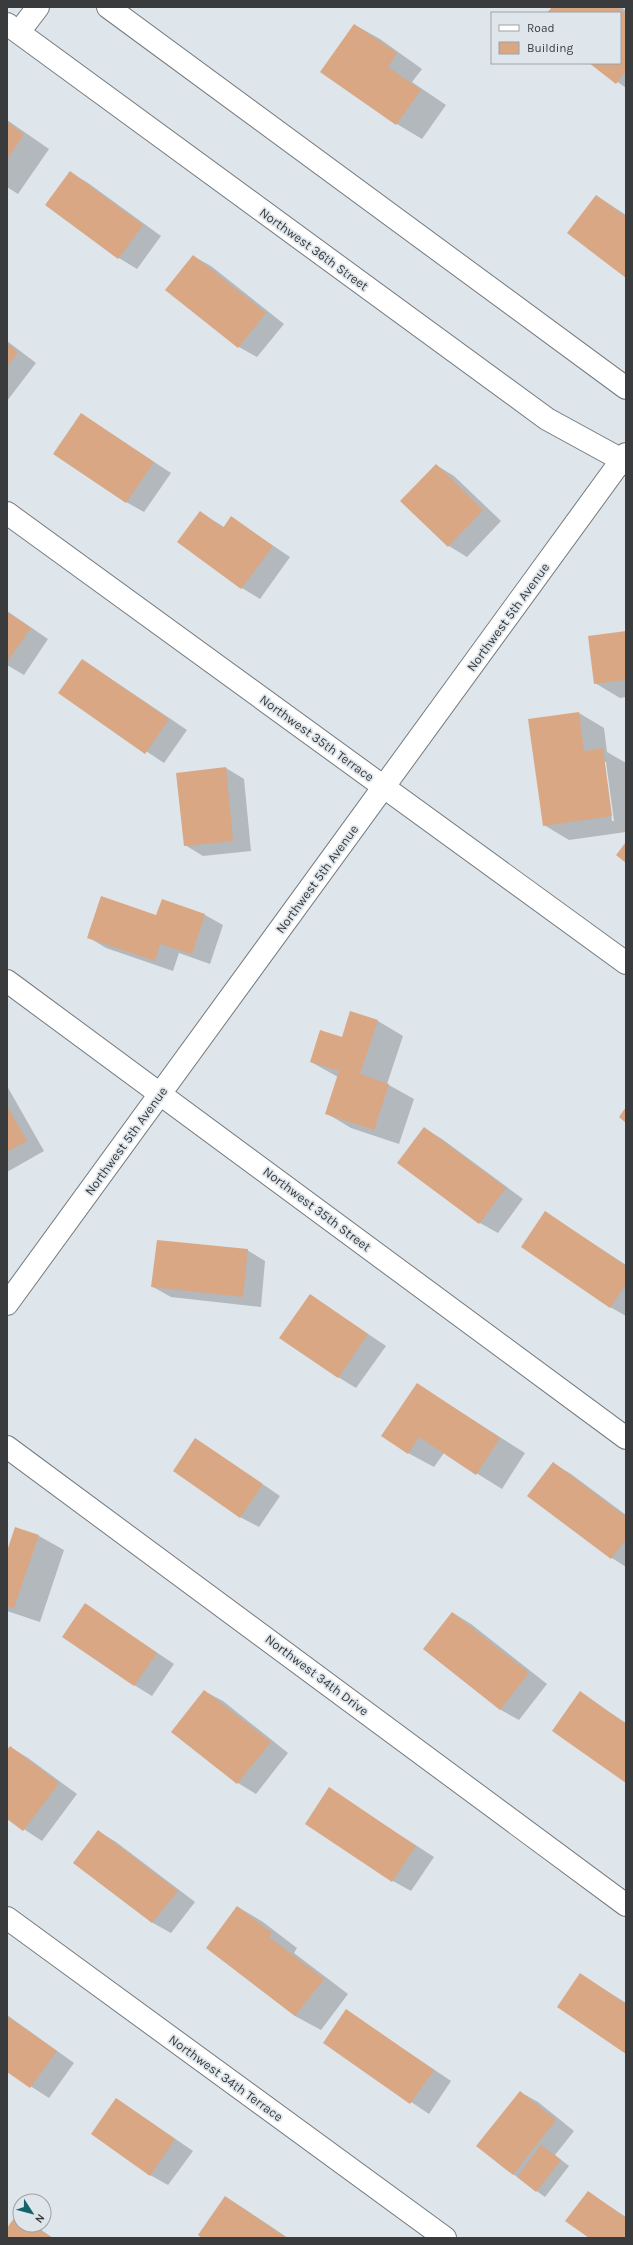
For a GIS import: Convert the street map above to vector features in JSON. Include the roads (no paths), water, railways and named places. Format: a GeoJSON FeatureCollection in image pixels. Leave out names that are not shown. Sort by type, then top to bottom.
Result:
{"type":"FeatureCollection","features":[{"type":"Feature","properties":{"kind":"street"},"geometry":{"type":"LineString","coordinates":[[13,28],[38,7]]}},
{"type":"Feature","properties":{"kind":"street"},"geometry":{"type":"LineString","coordinates":[[108,7],[626,388]]}},
{"type":"Feature","properties":{"kind":"street","name":"Northwest 36th Street"},"geometry":{"type":"LineString","coordinates":[[13,28],[547,419],[625,459]]}},
{"type":"Feature","properties":{"kind":"street","name":"Northwest 5th Avenue"},"geometry":{"type":"LineString","coordinates":[[7,1304],[625,459]]}},
{"type":"Feature","properties":{"kind":"street","name":"Northwest 35th Terrace"},"geometry":{"type":"LineString","coordinates":[[7,513],[626,963]]}},
{"type":"Feature","properties":{"kind":"street","name":"Northwest 35th Street"},"geometry":{"type":"LineString","coordinates":[[7,981],[626,1438]]}},
{"type":"Feature","properties":{"kind":"street","name":"Northwest 34th Drive"},"geometry":{"type":"LineString","coordinates":[[7,1447],[626,1904]]}},
{"type":"Feature","properties":{"kind":"street","name":"Northwest 34th Terrace"},"geometry":{"type":"LineString","coordinates":[[7,1918],[445,2238]]}}]}
